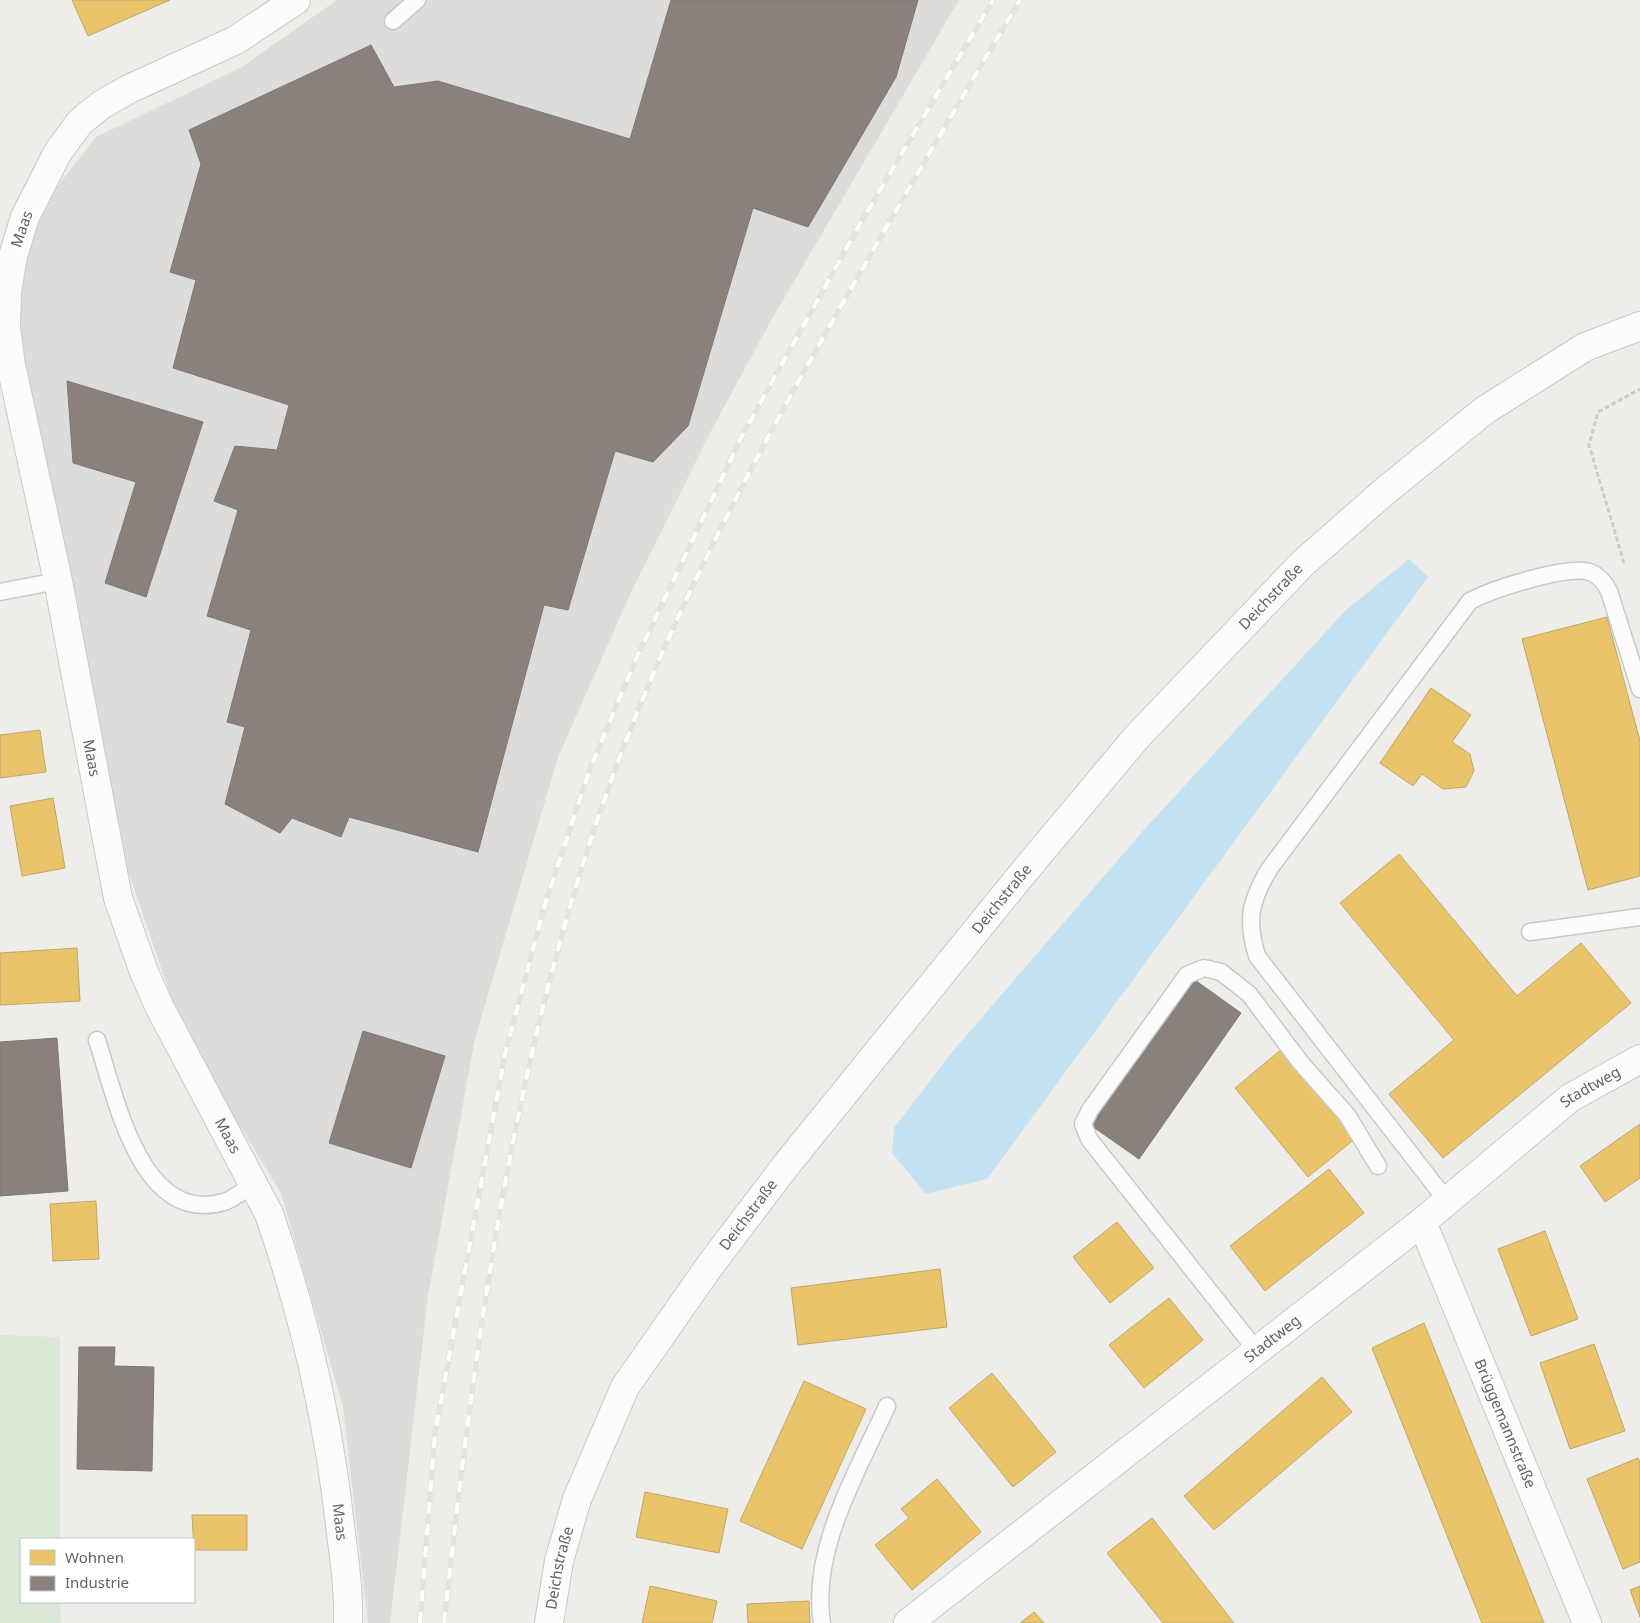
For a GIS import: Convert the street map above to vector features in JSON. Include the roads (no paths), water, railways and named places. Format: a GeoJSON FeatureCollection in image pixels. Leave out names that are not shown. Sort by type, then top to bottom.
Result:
{"type":"FeatureCollection","features":[{"type":"Feature","properties":{"kind":"street","name":"Maas"},"geometry":{"type":"LineString","coordinates":[[296,0],[236,40],[129,89],[87,116],[58,152],[25,217],[13,256],[7,292],[6,327],[11,365],[58,581],[118,898],[144,972],[160,1008],[269,1214],[280,1247],[302,1318],[324,1409],[342,1547],[348,1623]]}},
{"type":"Feature","properties":{"kind":"street","name":"Deichstraße"},"geometry":{"type":"LineString","coordinates":[[549,1623],[559,1561],[577,1499],[625,1386],[711,1264],[787,1164],[1130,746],[1303,564],[1386,491],[1485,410],[1585,347],[1640,326]]}},
{"type":"Feature","properties":{"kind":"street","name":"Stadtweg"},"geometry":{"type":"LineString","coordinates":[[908,1623],[1422,1222],[1570,1098],[1640,1060]]}},
{"type":"Feature","properties":{"kind":"street","name":"Brüggemannstraße"},"geometry":{"type":"LineString","coordinates":[[1422,1222],[1587,1623]]}},
{"type":"Feature","properties":{"kind":"lane"},"geometry":{"type":"LineString","coordinates":[[393,21],[417,0]]}},
{"type":"Feature","properties":{"kind":"lane"},"geometry":{"type":"LineString","coordinates":[[1447,1201],[1257,956],[1251,936],[1251,911],[1256,891],[1298,831],[1470,601],[1488,592],[1566,572],[1591,573],[1603,580],[1609,591],[1640,690]]}},
{"type":"Feature","properties":{"kind":"lane"},"geometry":{"type":"LineString","coordinates":[[0,592],[58,581]]}},
{"type":"Feature","properties":{"kind":"lane"},"geometry":{"type":"LineString","coordinates":[[1530,932],[1640,917]]}},
{"type":"Feature","properties":{"kind":"lane"},"geometry":{"type":"LineString","coordinates":[[1257,1351],[1089,1139],[1083,1124],[1090,1110],[1187,975],[1204,968],[1221,972],[1249,994],[1301,1063],[1347,1115],[1378,1166]]}},
{"type":"Feature","properties":{"kind":"lane"},"geometry":{"type":"LineString","coordinates":[[97,1040],[138,1158],[153,1180],[176,1200],[201,1206],[225,1202],[253,1184]]}},
{"type":"Feature","properties":{"kind":"lane"},"geometry":{"type":"LineString","coordinates":[[822,1623],[821,1578],[826,1553],[836,1521],[887,1406]]}},
{"type":"Feature","properties":{"kind":"water"},"geometry":{"type":"Polygon","coordinates":[[[1409,559],[1428,577],[987,1179],[926,1194],[892,1153],[894,1128],[952,1052],[1142,832],[1346,610],[1409,559]]]}},
{"type":"Feature","properties":{"kind":"railway"},"geometry":{"type":"LineString","coordinates":[[420,1623],[435,1433],[505,1054],[545,904],[590,769],[635,661],[742,436],[860,224],[993,0]]}},
{"type":"Feature","properties":{"kind":"railway"},"geometry":{"type":"LineString","coordinates":[[444,1623],[482,1320],[518,1119],[540,1020],[566,922],[596,824],[621,754],[649,685],[710,549],[815,352],[1020,0]]}}]}
